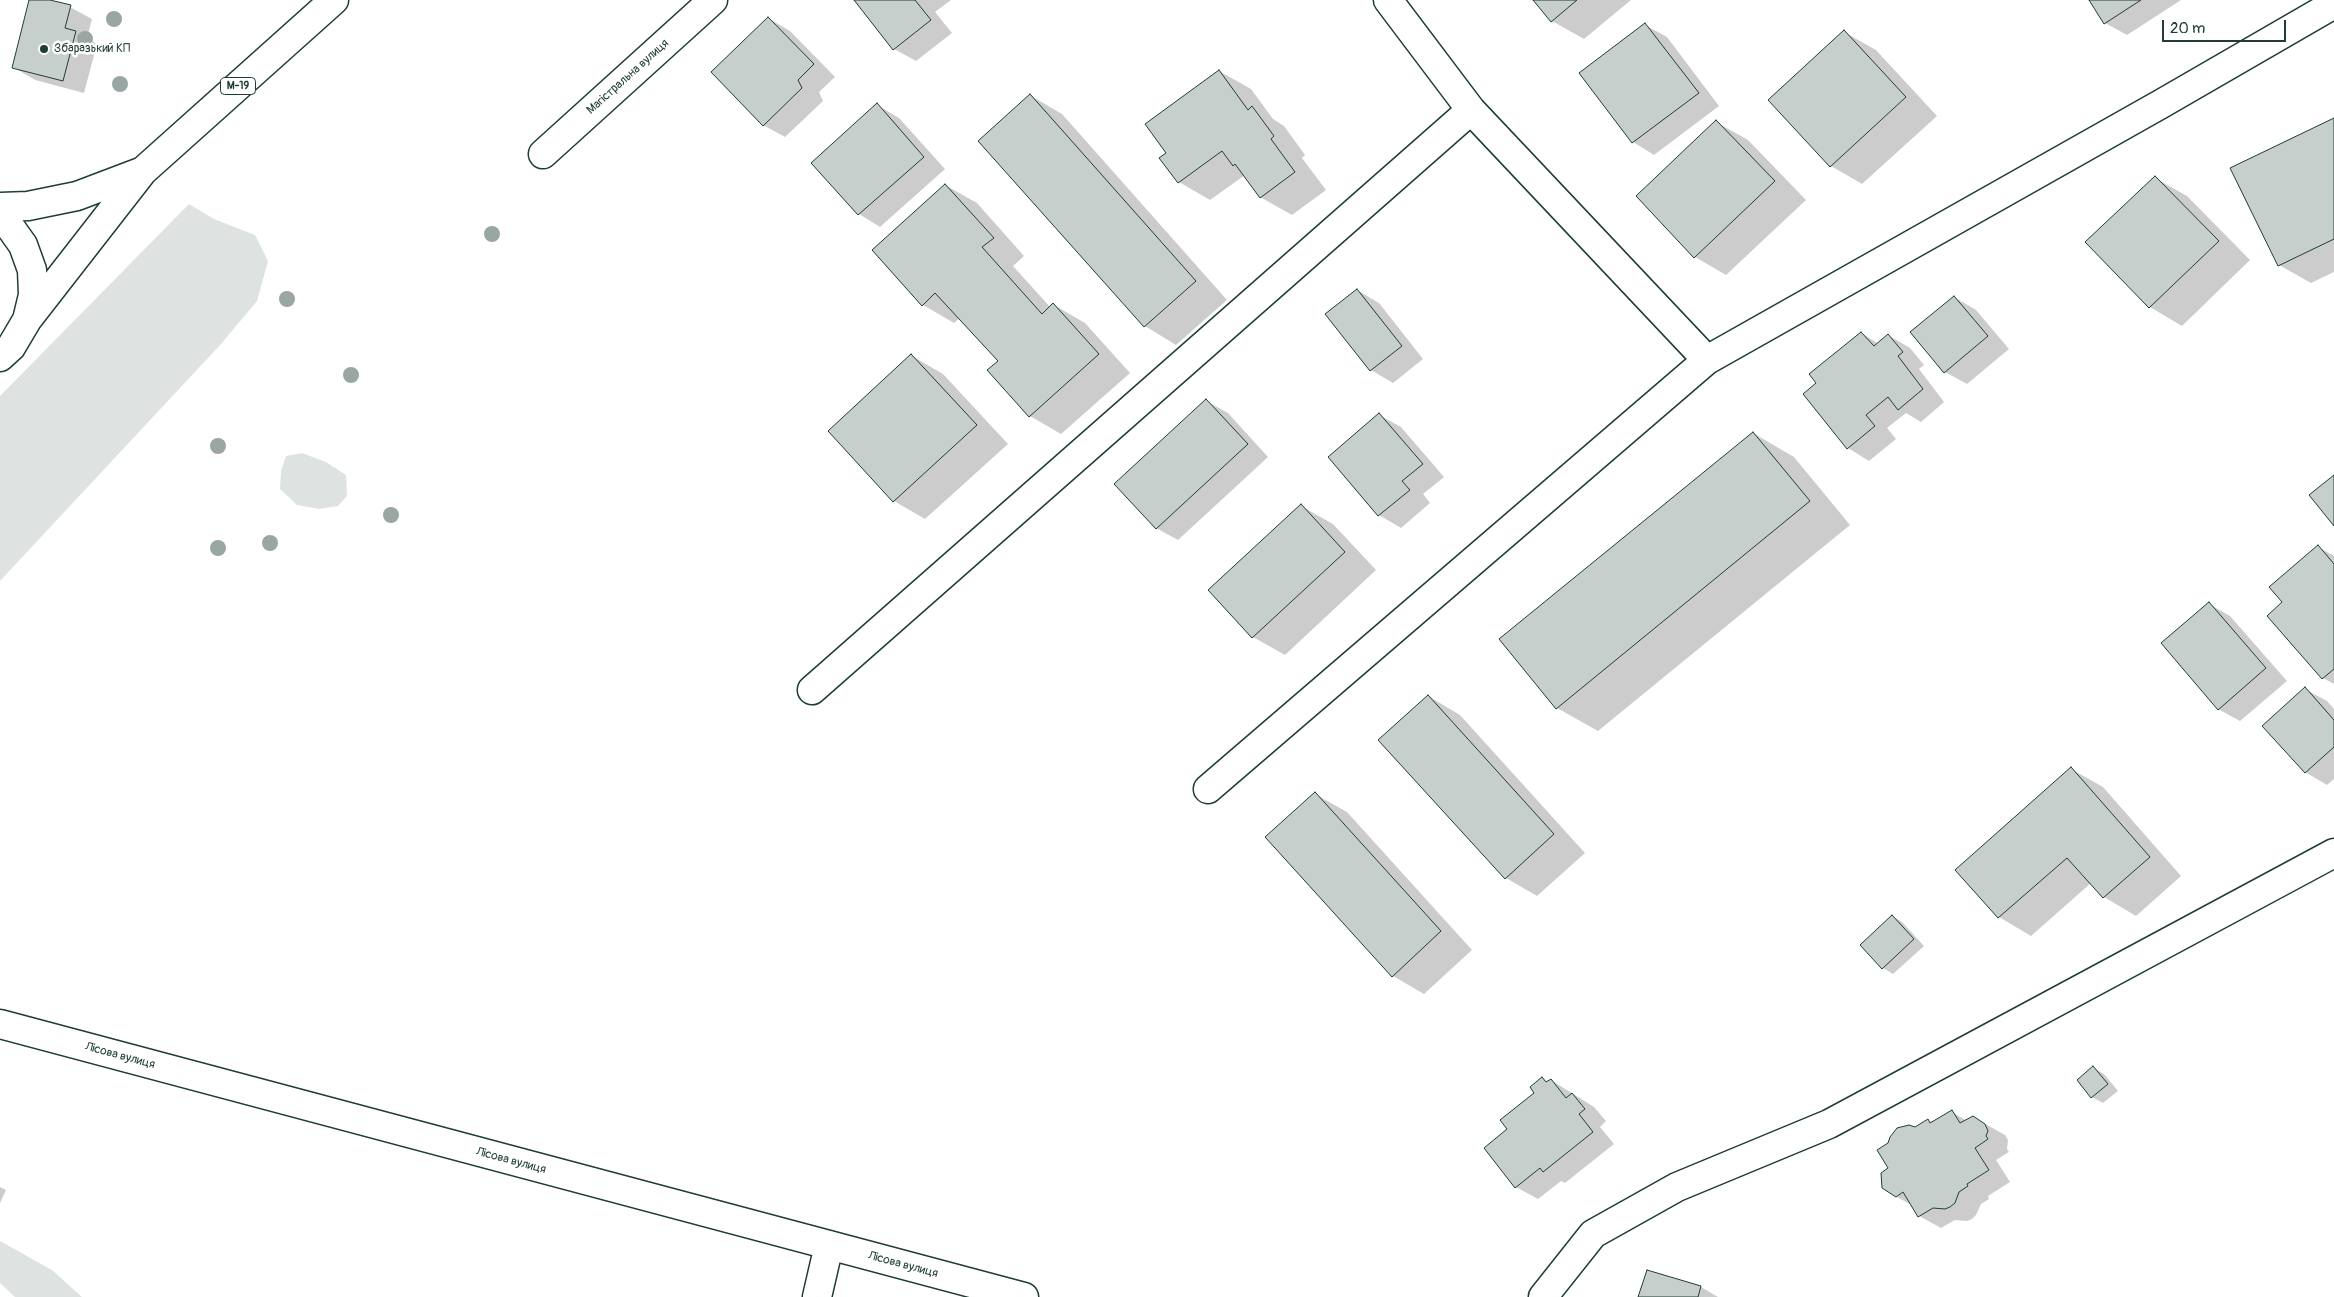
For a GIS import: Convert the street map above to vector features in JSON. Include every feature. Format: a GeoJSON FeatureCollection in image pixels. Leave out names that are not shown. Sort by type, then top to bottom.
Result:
{"type":"FeatureCollection","features":[{"type":"Feature","properties":{"kind":"main road","name":"М-19"},"geometry":{"type":"LineString","coordinates":[[0,357],[11,347],[27,320],[143,171],[334,0]]}},
{"type":"Feature","properties":{"kind":"main road","name":"Магістральна вулиця"},"geometry":{"type":"LineString","coordinates":[[543,154],[714,0]]}},
{"type":"Feature","properties":{"kind":"main road"},"geometry":{"type":"LineString","coordinates":[[1388,0],[1471,110],[1707,360]]}},
{"type":"Feature","properties":{"kind":"main road"},"geometry":{"type":"LineString","coordinates":[[1208,789],[1707,360],[2161,104],[2334,4]]}},
{"type":"Feature","properties":{"kind":"main road"},"geometry":{"type":"LineString","coordinates":[[812,690],[1471,110]]}},
{"type":"Feature","properties":{"kind":"main road","name":"М-19"},"geometry":{"type":"LineString","coordinates":[[0,207],[28,206],[78,196],[143,171]]}},
{"type":"Feature","properties":{"kind":"main road","name":"М-19"},"geometry":{"type":"LineString","coordinates":[[0,218],[8,224],[23,245],[32,270],[33,295],[27,320]]}},
{"type":"Feature","properties":{"kind":"main road"},"geometry":{"type":"LineString","coordinates":[[1543,1297],[1593,1234],[1677,1187],[1829,1124],[2334,853]]}},
{"type":"Feature","properties":{"kind":"main road","name":"Лісова вулиця"},"geometry":{"type":"LineString","coordinates":[[0,1024],[1024,1297]]}},
{"type":"Feature","properties":{"kind":"main road"},"geometry":{"type":"LineString","coordinates":[[816,1297],[828,1245]]}},
{"type":"Feature","properties":{"kind":"shaded area"},"geometry":{"type":"Polygon","coordinates":[[[189,204],[214,219],[255,235],[268,261],[257,301],[221,344],[0,581],[0,396],[189,204]]]}},
{"type":"Feature","properties":{"kind":"shaded area"},"geometry":{"type":"Polygon","coordinates":[[[302,453],[326,462],[346,475],[347,496],[338,506],[319,509],[297,505],[280,489],[281,471],[286,456],[302,453]]]}},
{"type":"Feature","properties":{"kind":"shaded area"},"geometry":{"type":"Polygon","coordinates":[[[0,1241],[52,1270],[82,1297],[15,1297],[0,1283],[0,1241]]]}},
{"type":"Feature","properties":{"kind":"building","name":"Збаразький КП"},"geometry":{"type":"Polygon","coordinates":[[[29,0],[50,0],[71,5],[65,28],[76,31],[63,81],[12,68],[29,0]]]}},
{"type":"Feature","properties":{"kind":"building"},"geometry":{"type":"Polygon","coordinates":[[[854,0],[915,0],[931,20],[893,50],[854,0]]]}},
{"type":"Feature","properties":{"kind":"building"},"geometry":{"type":"Polygon","coordinates":[[[1533,0],[1577,0],[1551,22],[1533,0]]]}},
{"type":"Feature","properties":{"kind":"building"},"geometry":{"type":"Polygon","coordinates":[[[2089,0],[2141,0],[2104,24],[2089,0]]]}},
{"type":"Feature","properties":{"kind":"building"},"geometry":{"type":"Polygon","coordinates":[[[768,17],[814,64],[798,80],[802,88],[763,126],[711,72],[768,17]]]}},
{"type":"Feature","properties":{"kind":"building"},"geometry":{"type":"Polygon","coordinates":[[[1645,23],[1699,93],[1632,143],[1579,73],[1645,23]]]}},
{"type":"Feature","properties":{"kind":"building"},"geometry":{"type":"Polygon","coordinates":[[[1844,30],[1906,97],[1830,167],[1768,100],[1844,30]]]}},
{"type":"Feature","properties":{"kind":"building"},"geometry":{"type":"Polygon","coordinates":[[[1219,70],[1248,110],[1252,106],[1274,136],[1271,139],[1295,172],[1260,198],[1235,164],[1233,166],[1222,151],[1178,183],[1159,158],[1166,153],[1145,124],[1219,70]]]}},
{"type":"Feature","properties":{"kind":"building"},"geometry":{"type":"Polygon","coordinates":[[[1030,94],[1196,281],[1144,327],[978,141],[1030,94]]]}},
{"type":"Feature","properties":{"kind":"building"},"geometry":{"type":"Polygon","coordinates":[[[877,103],[924,157],[858,215],[811,163],[877,103]]]}},
{"type":"Feature","properties":{"kind":"building"},"geometry":{"type":"Polygon","coordinates":[[[2334,118],[2334,239],[2278,266],[2230,168],[2334,118]]]}},
{"type":"Feature","properties":{"kind":"building"},"geometry":{"type":"Polygon","coordinates":[[[1716,120],[1775,181],[1694,258],[1636,196],[1716,120]]]}},
{"type":"Feature","properties":{"kind":"building"},"geometry":{"type":"Polygon","coordinates":[[[2155,176],[2219,241],[2149,308],[2085,242],[2155,176]]]}},
{"type":"Feature","properties":{"kind":"building"},"geometry":{"type":"Polygon","coordinates":[[[945,184],[994,238],[982,247],[1042,314],[1053,303],[1099,354],[1029,417],[987,370],[998,361],[935,293],[922,306],[872,250],[945,184]]]}},
{"type":"Feature","properties":{"kind":"building"},"geometry":{"type":"Polygon","coordinates":[[[1357,289],[1402,346],[1370,371],[1325,314],[1357,289]]]}},
{"type":"Feature","properties":{"kind":"building"},"geometry":{"type":"Polygon","coordinates":[[[1954,296],[1988,336],[1944,373],[1910,332],[1954,296]]]}},
{"type":"Feature","properties":{"kind":"building"},"geometry":{"type":"Polygon","coordinates":[[[1861,332],[1874,346],[1888,334],[1903,352],[1898,356],[1923,389],[1898,410],[1888,397],[1866,415],[1875,426],[1847,449],[1803,394],[1816,383],[1809,374],[1861,332]]]}},
{"type":"Feature","properties":{"kind":"building"},"geometry":{"type":"Polygon","coordinates":[[[911,354],[977,425],[893,502],[828,431],[911,354]]]}},
{"type":"Feature","properties":{"kind":"building"},"geometry":{"type":"Polygon","coordinates":[[[1206,399],[1248,444],[1156,529],[1114,484],[1206,399]]]}},
{"type":"Feature","properties":{"kind":"building"},"geometry":{"type":"Polygon","coordinates":[[[1379,413],[1423,464],[1402,481],[1410,490],[1378,516],[1328,457],[1379,413]]]}},
{"type":"Feature","properties":{"kind":"building"},"geometry":{"type":"Polygon","coordinates":[[[1753,432],[1810,501],[1556,709],[1499,639],[1753,432]]]}},
{"type":"Feature","properties":{"kind":"building"},"geometry":{"type":"Polygon","coordinates":[[[2334,475],[2334,526],[2309,495],[2334,475]]]}},
{"type":"Feature","properties":{"kind":"building"},"geometry":{"type":"Polygon","coordinates":[[[1301,504],[1345,552],[1252,638],[1208,590],[1301,504]]]}},
{"type":"Feature","properties":{"kind":"building"},"geometry":{"type":"Polygon","coordinates":[[[2318,545],[2334,564],[2334,669],[2322,679],[2267,616],[2282,602],[2269,587],[2318,545]]]}},
{"type":"Feature","properties":{"kind":"building"},"geometry":{"type":"Polygon","coordinates":[[[2209,602],[2266,668],[2218,710],[2161,643],[2209,602]]]}},
{"type":"Feature","properties":{"kind":"building"},"geometry":{"type":"Polygon","coordinates":[[[2305,687],[2334,720],[2334,747],[2305,773],[2262,726],[2305,687]]]}},
{"type":"Feature","properties":{"kind":"building"},"geometry":{"type":"Polygon","coordinates":[[[1428,695],[1554,834],[1505,879],[1378,740],[1428,695]]]}},
{"type":"Feature","properties":{"kind":"building"},"geometry":{"type":"Polygon","coordinates":[[[2071,767],[2150,857],[2103,898],[2067,858],[1998,918],[1955,870],[2071,767]]]}},
{"type":"Feature","properties":{"kind":"building"},"geometry":{"type":"Polygon","coordinates":[[[1315,792],[1441,931],[1392,977],[1265,837],[1315,792]]]}},
{"type":"Feature","properties":{"kind":"building"},"geometry":{"type":"Polygon","coordinates":[[[1892,915],[1914,939],[1882,969],[1860,945],[1892,915]]]}},
{"type":"Feature","properties":{"kind":"building"},"geometry":{"type":"Polygon","coordinates":[[[2093,1066],[2108,1084],[2091,1098],[2077,1080],[2093,1066]]]}},
{"type":"Feature","properties":{"kind":"building"},"geometry":{"type":"Polygon","coordinates":[[[1542,1077],[1546,1082],[1551,1079],[1566,1098],[1572,1093],[1585,1109],[1579,1114],[1593,1132],[1543,1172],[1540,1168],[1515,1188],[1484,1148],[1507,1129],[1500,1120],[1534,1093],[1530,1087],[1542,1077]]]}},
{"type":"Feature","properties":{"kind":"building"},"geometry":{"type":"Polygon","coordinates":[[[1952,1110],[1960,1123],[1973,1116],[1985,1124],[1988,1131],[1986,1136],[1988,1139],[1975,1148],[1989,1170],[1967,1184],[1968,1186],[1959,1192],[1955,1203],[1950,1207],[1945,1209],[1933,1208],[1918,1217],[1903,1192],[1896,1197],[1882,1188],[1881,1173],[1888,1168],[1877,1150],[1888,1143],[1897,1128],[1909,1125],[1915,1127],[1928,1119],[1930,1123],[1952,1110]]]}},
{"type":"Feature","properties":{"kind":"building"},"geometry":{"type":"Polygon","coordinates":[[[1647,1270],[1701,1286],[1698,1297],[1638,1297],[1647,1270]]]}},
{"type":"Feature","properties":{"kind":"place","name":"Збаразький КП"},"geometry":{"type":"Point","coordinates":[44,49]}}]}
